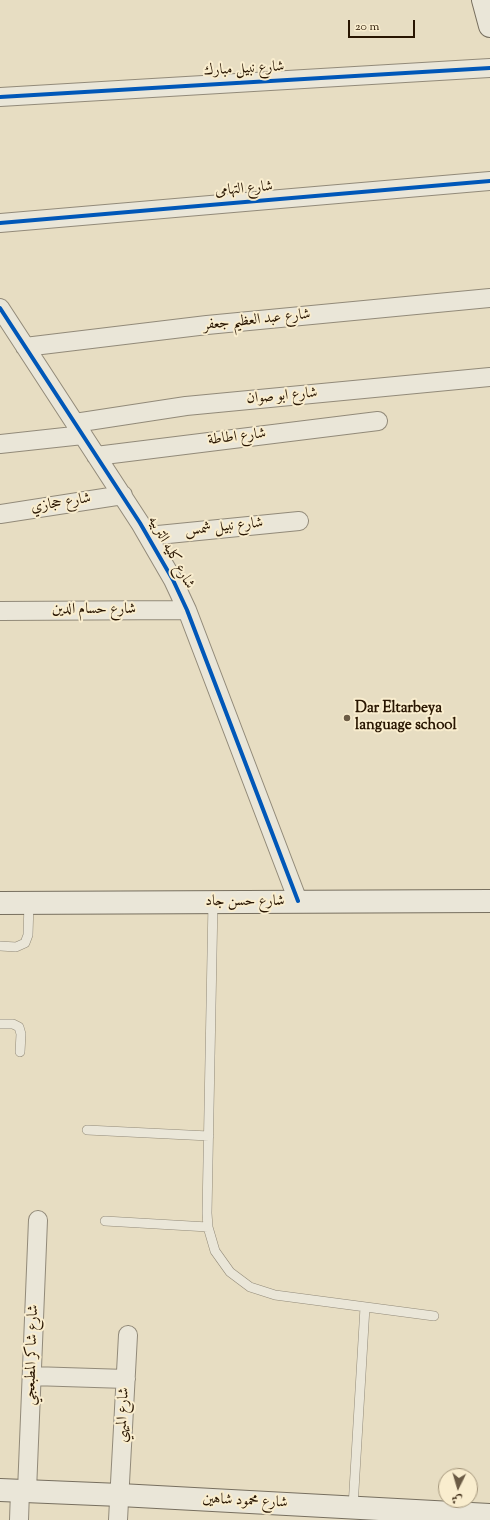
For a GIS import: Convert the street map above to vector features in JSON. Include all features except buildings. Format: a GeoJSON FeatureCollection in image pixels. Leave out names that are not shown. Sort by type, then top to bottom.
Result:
{"type":"FeatureCollection","features":[{"type":"Feature","properties":{"kind":"main road"},"geometry":{"type":"LineString","coordinates":[[483,0],[490,26]]}},
{"type":"Feature","properties":{"kind":"main road","name":"شارع حسن جاد"},"geometry":{"type":"LineString","coordinates":[[0,903],[490,901]]}},
{"type":"Feature","properties":{"kind":"main road","name":"شارع محمود شاهين"},"geometry":{"type":"LineString","coordinates":[[16,1491],[486,1513]]}},
{"type":"Feature","properties":{"kind":"street","name":"شارع نبيل مبارك"},"geometry":{"type":"LineString","coordinates":[[0,97],[490,68]]}},
{"type":"Feature","properties":{"kind":"street","name":"شارع التهامى"},"geometry":{"type":"LineString","coordinates":[[0,223],[490,181]]}},
{"type":"Feature","properties":{"kind":"street","name":"شارع عبد العظيم جعفر"},"geometry":{"type":"LineString","coordinates":[[25,347],[206,325],[490,298]]}},
{"type":"Feature","properties":{"kind":"street","name":"شارع كليه التربيه"},"geometry":{"type":"LineString","coordinates":[[0,308],[122,495],[170,574],[187,610],[298,901]]}},
{"type":"Feature","properties":{"kind":"street","name":"شارع ابو صوان"},"geometry":{"type":"LineString","coordinates":[[0,444],[186,406],[490,377]]}},
{"type":"Feature","properties":{"kind":"street","name":"شارع اطاطة"},"geometry":{"type":"LineString","coordinates":[[96,456],[378,421]]}},
{"type":"Feature","properties":{"kind":"street","name":"شارع حجازي"},"geometry":{"type":"LineString","coordinates":[[0,514],[122,495]]}},
{"type":"Feature","properties":{"kind":"street","name":"شارع نبيل شمس"},"geometry":{"type":"LineString","coordinates":[[148,536],[299,521]]}},
{"type":"Feature","properties":{"kind":"street","name":"شارع حسام الدين"},"geometry":{"type":"LineString","coordinates":[[0,611],[187,610]]}},
{"type":"Feature","properties":{"kind":"street","name":"شارع شاكر المطبعجي"},"geometry":{"type":"LineString","coordinates":[[19,1520],[16,1491],[32,1376],[38,1220]]}},
{"type":"Feature","properties":{"kind":"street","name":"شارع الميهي"},"geometry":{"type":"LineString","coordinates":[[118,1520],[128,1335]]}},
{"type":"Feature","properties":{"kind":"street"},"geometry":{"type":"LineString","coordinates":[[32,1376],[126,1379]]}},
{"type":"Feature","properties":{"kind":"lane"},"geometry":{"type":"LineString","coordinates":[[213,902],[208,1227],[215,1251],[230,1272],[250,1287],[274,1295],[434,1316]]}},
{"type":"Feature","properties":{"kind":"lane"},"geometry":{"type":"LineString","coordinates":[[0,946],[16,947],[25,943],[28,936],[29,903]]}},
{"type":"Feature","properties":{"kind":"lane"},"geometry":{"type":"LineString","coordinates":[[0,1024],[13,1024],[19,1027],[21,1034],[20,1052]]}},
{"type":"Feature","properties":{"kind":"lane"},"geometry":{"type":"LineString","coordinates":[[87,1130],[209,1136]]}},
{"type":"Feature","properties":{"kind":"lane"},"geometry":{"type":"LineString","coordinates":[[105,1221],[208,1227]]}},
{"type":"Feature","properties":{"kind":"lane"},"geometry":{"type":"LineString","coordinates":[[353,1507],[365,1307]]}},
{"type":"Feature","properties":{"kind":"cycle path"},"geometry":{"type":"LineString","coordinates":[[0,97],[490,68]]}},
{"type":"Feature","properties":{"kind":"cycle path"},"geometry":{"type":"LineString","coordinates":[[0,223],[490,181]]}},
{"type":"Feature","properties":{"kind":"cycle path"},"geometry":{"type":"LineString","coordinates":[[0,308],[140,523],[173,580],[187,610],[298,901]]}},
{"type":"Feature","properties":{"kind":"place","name":"Dar Eltarbeya language school"},"geometry":{"type":"Point","coordinates":[347,718]}}]}
